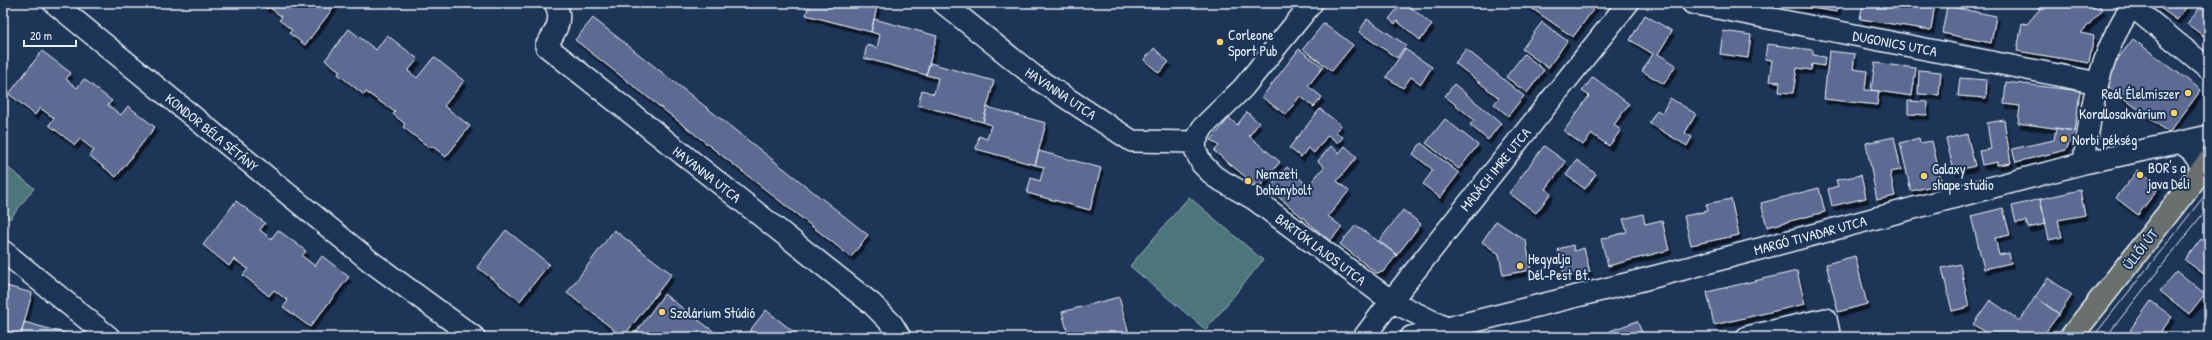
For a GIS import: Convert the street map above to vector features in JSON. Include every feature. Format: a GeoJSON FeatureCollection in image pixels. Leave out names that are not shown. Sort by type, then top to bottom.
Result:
{"type":"FeatureCollection","features":[{"type":"Feature","properties":{"kind":"main road","name":"ÜLLŐI ÚT"},"geometry":{"type":"LineString","coordinates":[[2071,337],[2206,165]]}},
{"type":"Feature","properties":{"kind":"street","name":"KONDOR BÉLA SÉTÁNY"},"geometry":{"type":"LineString","coordinates":[[54,3],[370,261],[474,337]]}},
{"type":"Feature","properties":{"kind":"street","name":"HAVANNA UTCA"},"geometry":{"type":"LineString","coordinates":[[555,3],[558,12],[558,23],[555,32],[546,46],[872,304],[892,324],[900,337]]}},
{"type":"Feature","properties":{"kind":"street","name":"HAVANNA UTCA"},"geometry":{"type":"LineString","coordinates":[[943,3],[1039,80],[1132,141],[1195,142]]}},
{"type":"Feature","properties":{"kind":"street"},"geometry":{"type":"LineString","coordinates":[[1195,142],[1203,127],[1243,88],[1312,3]]}},
{"type":"Feature","properties":{"kind":"street","name":"MADÁCH IMRE UTCA"},"geometry":{"type":"LineString","coordinates":[[1364,337],[1390,301],[1628,3]]}},
{"type":"Feature","properties":{"kind":"street","name":"DUGONICS UTCA"},"geometry":{"type":"LineString","coordinates":[[1692,3],[2098,83]]}},
{"type":"Feature","properties":{"kind":"street"},"geometry":{"type":"LineString","coordinates":[[2084,164],[2087,134],[2098,83],[2120,24],[2130,5],[2209,69]]}},
{"type":"Feature","properties":{"kind":"street","name":"MARGÓ TIVADAR UTCA"},"geometry":{"type":"LineString","coordinates":[[1411,337],[1642,280],[2084,164],[2209,136]]}},
{"type":"Feature","properties":{"kind":"street","name":"BARTÓK LAJOS UTCA"},"geometry":{"type":"LineString","coordinates":[[1195,142],[1196,152],[1202,164],[1215,177],[1254,199],[1390,301],[1465,337]]}},
{"type":"Feature","properties":{"kind":"street"},"geometry":{"type":"LineString","coordinates":[[2180,142],[2191,150],[2206,165]]}},
{"type":"Feature","properties":{"kind":"street"},"geometry":{"type":"LineString","coordinates":[[3,251],[109,337]]}},
{"type":"Feature","properties":{"kind":"street"},"geometry":{"type":"LineString","coordinates":[[1746,337],[1826,319],[1830,337]]}},
{"type":"Feature","properties":{"kind":"green space"},"geometry":{"type":"Polygon","coordinates":[[[3,164],[34,188],[10,219],[3,214],[3,164]]]}},
{"type":"Feature","properties":{"kind":"green space"},"geometry":{"type":"Polygon","coordinates":[[[1189,197],[1263,260],[1206,330],[1130,266],[1189,197]]]}},
{"type":"Feature","properties":{"kind":"building"},"geometry":{"type":"Polygon","coordinates":[[[260,3],[337,3],[305,45],[289,33],[292,30],[279,20],[282,17],[269,7],[267,9],[260,3]]]}},
{"type":"Feature","properties":{"kind":"building"},"geometry":{"type":"Polygon","coordinates":[[[810,3],[878,3],[871,32],[806,15],[810,3]]]}},
{"type":"Feature","properties":{"kind":"building"},"geometry":{"type":"Polygon","coordinates":[[[1402,3],[1406,3],[1432,25],[1420,40],[1397,21],[1395,24],[1389,19],[1402,3]]]}},
{"type":"Feature","properties":{"kind":"building"},"geometry":{"type":"Polygon","coordinates":[[[1528,3],[1598,3],[1573,37],[1527,5],[1528,3]]]}},
{"type":"Feature","properties":{"kind":"building"},"geometry":{"type":"Polygon","coordinates":[[[1780,3],[1839,3],[1837,12],[1780,3]]]}},
{"type":"Feature","properties":{"kind":"building"},"geometry":{"type":"Polygon","coordinates":[[[1863,3],[1935,3],[1931,30],[1860,19],[1863,3]]]}},
{"type":"Feature","properties":{"kind":"building"},"geometry":{"type":"Polygon","coordinates":[[[2036,3],[2095,3],[2103,9],[2081,33],[2094,36],[2089,63],[2017,51],[2022,23],[2027,24],[2040,9],[2035,5],[2036,3]]]}},
{"type":"Feature","properties":{"kind":"building"},"geometry":{"type":"Polygon","coordinates":[[[2153,3],[2185,3],[2188,5],[2177,20],[2153,3]]]}},
{"type":"Feature","properties":{"kind":"building"},"geometry":{"type":"Polygon","coordinates":[[[2203,3],[2209,3],[2209,40],[2187,24],[2203,3]]]}},
{"type":"Feature","properties":{"kind":"building"},"geometry":{"type":"Polygon","coordinates":[[[1947,6],[1996,16],[1991,43],[1942,33],[1947,6]]]}},
{"type":"Feature","properties":{"kind":"building"},"geometry":{"type":"Polygon","coordinates":[[[1645,15],[1672,31],[1658,54],[1676,65],[1664,84],[1642,71],[1653,54],[1630,40],[1645,15]]]}},
{"type":"Feature","properties":{"kind":"building"},"geometry":{"type":"Polygon","coordinates":[[[593,18],[868,235],[851,257],[575,40],[593,18]]]}},
{"type":"Feature","properties":{"kind":"building"},"geometry":{"type":"Polygon","coordinates":[[[874,19],[937,36],[926,75],[864,58],[867,45],[877,48],[880,35],[871,32],[874,19]]]}},
{"type":"Feature","properties":{"kind":"building"},"geometry":{"type":"Polygon","coordinates":[[[1367,19],[1406,45],[1397,58],[1359,32],[1367,19]]]}},
{"type":"Feature","properties":{"kind":"building"},"geometry":{"type":"Polygon","coordinates":[[[1542,22],[1567,41],[1548,68],[1522,49],[1542,22]]]}},
{"type":"Feature","properties":{"kind":"building"},"geometry":{"type":"Polygon","coordinates":[[[1324,23],[1353,45],[1332,71],[1303,49],[1324,23]]]}},
{"type":"Feature","properties":{"kind":"building"},"geometry":{"type":"Polygon","coordinates":[[[349,29],[376,50],[387,35],[418,59],[408,71],[417,78],[434,57],[464,81],[444,106],[470,126],[446,157],[432,146],[430,148],[403,127],[405,124],[393,114],[395,112],[366,92],[364,95],[338,74],[340,71],[325,60],[349,29]]]}},
{"type":"Feature","properties":{"kind":"building"},"geometry":{"type":"Polygon","coordinates":[[[1723,31],[1751,35],[1748,58],[1720,54],[1723,31]]]}},
{"type":"Feature","properties":{"kind":"building"},"geometry":{"type":"Polygon","coordinates":[[[2133,39],[2201,90],[2169,133],[2101,81],[2133,39]]]}},
{"type":"Feature","properties":{"kind":"building"},"geometry":{"type":"Polygon","coordinates":[[[1767,44],[1813,50],[1813,55],[1825,57],[1824,66],[1812,64],[1811,70],[1797,68],[1793,93],[1779,92],[1780,82],[1769,81],[1772,60],[1765,59],[1767,44]]]}},
{"type":"Feature","properties":{"kind":"building"},"geometry":{"type":"Polygon","coordinates":[[[1154,48],[1169,62],[1159,73],[1144,60],[1154,48]]]}},
{"type":"Feature","properties":{"kind":"building"},"geometry":{"type":"Polygon","coordinates":[[[1299,49],[1323,67],[1308,86],[1322,97],[1314,107],[1300,96],[1286,115],[1262,97],[1299,49]]]}},
{"type":"Feature","properties":{"kind":"building"},"geometry":{"type":"Polygon","coordinates":[[[1405,49],[1432,67],[1421,84],[1411,77],[1403,88],[1386,77],[1405,49]]]}},
{"type":"Feature","properties":{"kind":"building"},"geometry":{"type":"Polygon","coordinates":[[[1466,49],[1524,96],[1508,116],[1494,104],[1499,98],[1455,63],[1466,49]]]}},
{"type":"Feature","properties":{"kind":"building"},"geometry":{"type":"Polygon","coordinates":[[[42,51],[71,73],[66,79],[77,88],[84,79],[112,101],[108,105],[121,115],[128,106],[155,127],[116,177],[90,156],[94,150],[80,139],[75,145],[49,125],[54,118],[40,108],[35,115],[9,94],[42,51]]]}},
{"type":"Feature","properties":{"kind":"building"},"geometry":{"type":"Polygon","coordinates":[[[1829,51],[1855,54],[1853,69],[1867,71],[1865,90],[1879,91],[1877,105],[1824,99],[1829,51]]]}},
{"type":"Feature","properties":{"kind":"building"},"geometry":{"type":"Polygon","coordinates":[[[1524,54],[1544,70],[1527,93],[1506,77],[1524,54]]]}},
{"type":"Feature","properties":{"kind":"building"},"geometry":{"type":"Polygon","coordinates":[[[930,63],[994,81],[983,122],[918,105],[922,90],[934,94],[938,78],[926,75],[930,63]]]}},
{"type":"Feature","properties":{"kind":"building"},"geometry":{"type":"Polygon","coordinates":[[[1875,63],[1916,68],[1912,96],[1871,90],[1875,63]]]}},
{"type":"Feature","properties":{"kind":"building"},"geometry":{"type":"Polygon","coordinates":[[[1919,70],[1941,72],[1939,95],[1918,94],[1919,70]]]}},
{"type":"Feature","properties":{"kind":"building"},"geometry":{"type":"Polygon","coordinates":[[[1593,77],[1629,104],[1614,125],[1621,130],[1609,146],[1592,134],[1583,145],[1564,131],[1589,96],[1582,91],[1593,77]]]}},
{"type":"Feature","properties":{"kind":"building"},"geometry":{"type":"Polygon","coordinates":[[[1960,78],[1987,80],[1986,98],[1958,96],[1960,78]]]}},
{"type":"Feature","properties":{"kind":"building"},"geometry":{"type":"Polygon","coordinates":[[[2006,82],[2080,91],[2075,131],[2018,123],[2020,106],[2004,104],[2006,82]]]}},
{"type":"Feature","properties":{"kind":"building"},"geometry":{"type":"Polygon","coordinates":[[[1454,84],[1501,123],[1488,140],[1470,125],[1474,120],[1445,96],[1454,84]]]}},
{"type":"Feature","properties":{"kind":"building"},"geometry":{"type":"Polygon","coordinates":[[[1670,98],[1696,114],[1685,133],[1692,137],[1687,146],[1649,123],[1657,110],[1662,113],[1670,98]]]}},
{"type":"Feature","properties":{"kind":"building"},"geometry":{"type":"Polygon","coordinates":[[[1908,101],[1928,102],[1927,115],[1908,114],[1908,101]]]}},
{"type":"Feature","properties":{"kind":"building"},"geometry":{"type":"Polygon","coordinates":[[[987,107],[1046,123],[1035,165],[976,149],[979,136],[987,139],[991,125],[983,122],[987,107]]]}},
{"type":"Feature","properties":{"kind":"building"},"geometry":{"type":"Polygon","coordinates":[[[1320,109],[1341,125],[1336,132],[1343,137],[1338,143],[1328,135],[1314,153],[1308,148],[1301,157],[1289,148],[1320,109]]]}},
{"type":"Feature","properties":{"kind":"building"},"geometry":{"type":"Polygon","coordinates":[[[1247,112],[1259,123],[1249,136],[1280,162],[1259,188],[1214,151],[1219,146],[1211,140],[1229,118],[1237,125],[1247,112]]]}},
{"type":"Feature","properties":{"kind":"building"},"geometry":{"type":"Polygon","coordinates":[[[1445,119],[1478,145],[1459,169],[1426,143],[1445,119]]]}},
{"type":"Feature","properties":{"kind":"building"},"geometry":{"type":"Polygon","coordinates":[[[2004,120],[2011,163],[1997,165],[1997,162],[1982,165],[1979,151],[1991,149],[1987,123],[2004,120]]]}},
{"type":"Feature","properties":{"kind":"building"},"geometry":{"type":"Polygon","coordinates":[[[2056,128],[2075,131],[2066,150],[2016,162],[2012,149],[2054,140],[2056,128]]]}},
{"type":"Feature","properties":{"kind":"building"},"geometry":{"type":"Polygon","coordinates":[[[1967,134],[1975,166],[1954,171],[1946,139],[1967,134]]]}},
{"type":"Feature","properties":{"kind":"building"},"geometry":{"type":"Polygon","coordinates":[[[1894,137],[1901,170],[1890,172],[1895,196],[1877,200],[1866,143],[1894,137]]]}},
{"type":"Feature","properties":{"kind":"building"},"geometry":{"type":"Polygon","coordinates":[[[1919,138],[1920,143],[1932,141],[1942,184],[1911,191],[1900,143],[1919,138]]]}},
{"type":"Feature","properties":{"kind":"building"},"geometry":{"type":"Polygon","coordinates":[[[1421,143],[1459,173],[1440,198],[1423,184],[1433,170],[1413,154],[1421,143]]]}},
{"type":"Feature","properties":{"kind":"building"},"geometry":{"type":"Polygon","coordinates":[[[1331,146],[1339,153],[1345,146],[1357,157],[1337,181],[1349,191],[1328,216],[1342,227],[1330,241],[1269,189],[1287,167],[1308,186],[1324,167],[1318,161],[1331,146]]]}},
{"type":"Feature","properties":{"kind":"building"},"geometry":{"type":"Polygon","coordinates":[[[1544,146],[1566,162],[1546,189],[1551,193],[1536,213],[1509,193],[1544,146]]]}},
{"type":"Feature","properties":{"kind":"building"},"geometry":{"type":"Polygon","coordinates":[[[1039,151],[1101,168],[1090,210],[1027,193],[1031,178],[1040,181],[1044,167],[1035,165],[1039,151]]]}},
{"type":"Feature","properties":{"kind":"building"},"geometry":{"type":"Polygon","coordinates":[[[1577,160],[1596,174],[1585,189],[1566,175],[1577,160]]]}},
{"type":"Feature","properties":{"kind":"building"},"geometry":{"type":"Polygon","coordinates":[[[2138,170],[2160,186],[2138,215],[2116,198],[2138,170]]]}},
{"type":"Feature","properties":{"kind":"building"},"geometry":{"type":"Polygon","coordinates":[[[1861,175],[1866,198],[1832,206],[1828,189],[1838,186],[1836,180],[1861,175]]]}},
{"type":"Feature","properties":{"kind":"building"},"geometry":{"type":"Polygon","coordinates":[[[1819,188],[1825,212],[1767,227],[1761,203],[1819,188]]]}},
{"type":"Feature","properties":{"kind":"building"},"geometry":{"type":"Polygon","coordinates":[[[2080,190],[2085,215],[2058,220],[2062,237],[2049,240],[2040,199],[2080,190]]]}},
{"type":"Feature","properties":{"kind":"building"},"geometry":{"type":"Polygon","coordinates":[[[1731,199],[1739,235],[1691,245],[1684,216],[1708,211],[1706,204],[1731,199]]]}},
{"type":"Feature","properties":{"kind":"building"},"geometry":{"type":"Polygon","coordinates":[[[2040,199],[2046,224],[2028,228],[2026,221],[2016,223],[2012,206],[2040,199]]]}},
{"type":"Feature","properties":{"kind":"building"},"geometry":{"type":"Polygon","coordinates":[[[236,201],[265,223],[260,230],[271,239],[278,230],[306,251],[302,256],[315,266],[322,256],[349,277],[310,327],[283,307],[288,301],[274,290],[269,296],[243,275],[248,269],[234,259],[229,266],[203,245],[236,201]]]}},
{"type":"Feature","properties":{"kind":"building"},"geometry":{"type":"Polygon","coordinates":[[[2003,208],[2010,235],[1995,238],[1999,255],[2009,253],[2011,263],[1984,269],[1971,216],[2003,208]]]}},
{"type":"Feature","properties":{"kind":"building"},"geometry":{"type":"Polygon","coordinates":[[[1403,210],[1421,224],[1397,255],[1379,241],[1403,210]]]}},
{"type":"Feature","properties":{"kind":"building"},"geometry":{"type":"Polygon","coordinates":[[[1643,214],[1645,224],[1662,220],[1669,250],[1608,266],[1601,239],[1627,232],[1623,219],[1643,214]]]}},
{"type":"Feature","properties":{"kind":"building"},"geometry":{"type":"Polygon","coordinates":[[[1496,221],[1526,241],[1531,270],[1503,275],[1499,254],[1482,242],[1496,221]]]}},
{"type":"Feature","properties":{"kind":"building"},"geometry":{"type":"Polygon","coordinates":[[[1356,225],[1397,255],[1383,272],[1376,273],[1340,244],[1356,225]]]}},
{"type":"Feature","properties":{"kind":"building"},"geometry":{"type":"Polygon","coordinates":[[[506,230],[549,264],[520,301],[477,267],[506,230]]]}},
{"type":"Feature","properties":{"kind":"building"},"geometry":{"type":"Polygon","coordinates":[[[614,230],[672,274],[623,337],[567,293],[614,230]]]}},
{"type":"Feature","properties":{"kind":"building"},"geometry":{"type":"Polygon","coordinates":[[[2201,239],[2209,245],[2209,278],[2185,260],[2201,239]]]}},
{"type":"Feature","properties":{"kind":"building"},"geometry":{"type":"Polygon","coordinates":[[[1573,245],[1574,251],[1584,248],[1590,272],[1565,278],[1558,249],[1573,245]]]}},
{"type":"Feature","properties":{"kind":"building"},"geometry":{"type":"Polygon","coordinates":[[[1855,256],[1867,304],[1838,312],[1826,264],[1855,256]]]}},
{"type":"Feature","properties":{"kind":"building"},"geometry":{"type":"Polygon","coordinates":[[[1960,264],[1969,307],[1952,311],[1942,268],[1960,264]]]}},
{"type":"Feature","properties":{"kind":"building"},"geometry":{"type":"Polygon","coordinates":[[[1797,271],[1805,304],[1714,325],[1707,292],[1797,271]]]}},
{"type":"Feature","properties":{"kind":"building"},"geometry":{"type":"Polygon","coordinates":[[[2177,271],[2205,294],[2189,314],[2160,291],[2177,271]]]}},
{"type":"Feature","properties":{"kind":"building"},"geometry":{"type":"Polygon","coordinates":[[[2048,278],[2072,295],[2059,314],[2035,297],[2048,278]]]}},
{"type":"Feature","properties":{"kind":"building"},"geometry":{"type":"Polygon","coordinates":[[[3,285],[32,293],[21,335],[3,330],[3,285]]]}},
{"type":"Feature","properties":{"kind":"building"},"geometry":{"type":"Polygon","coordinates":[[[664,294],[721,337],[633,337],[664,294]]]}},
{"type":"Feature","properties":{"kind":"building"},"geometry":{"type":"Polygon","coordinates":[[[1119,297],[1130,337],[1069,337],[1062,312],[1119,297]]]}},
{"type":"Feature","properties":{"kind":"building"},"geometry":{"type":"Polygon","coordinates":[[[2035,297],[2059,314],[2042,337],[1991,337],[1973,324],[1990,300],[2020,321],[2035,297]]]}},
{"type":"Feature","properties":{"kind":"building"},"geometry":{"type":"Polygon","coordinates":[[[2151,301],[2172,317],[2157,337],[2139,337],[2130,330],[2151,301]]]}},
{"type":"Feature","properties":{"kind":"building"},"geometry":{"type":"Polygon","coordinates":[[[766,310],[800,337],[745,337],[766,310]]]}},
{"type":"Feature","properties":{"kind":"building"},"geometry":{"type":"Polygon","coordinates":[[[1637,321],[1644,337],[1611,337],[1610,331],[1637,321]]]}},
{"type":"Feature","properties":{"kind":"building"},"geometry":{"type":"Polygon","coordinates":[[[24,322],[79,337],[30,337],[21,335],[24,322]]]}},
{"type":"Feature","properties":{"kind":"tram line"},"geometry":{"type":"LineString","coordinates":[[2093,337],[2209,190]]}},
{"type":"Feature","properties":{"kind":"tram line"},"geometry":{"type":"LineString","coordinates":[[2106,337],[2209,206]]}},
{"type":"Feature","properties":{"kind":"place","name":"Corleone Sport Pub"},"geometry":{"type":"Point","coordinates":[1220,42]}},
{"type":"Feature","properties":{"kind":"place","name":"Reál Élelmiszer"},"geometry":{"type":"Point","coordinates":[2188,93]}},
{"type":"Feature","properties":{"kind":"place","name":"Korallosakvárium"},"geometry":{"type":"Point","coordinates":[2174,113]}},
{"type":"Feature","properties":{"kind":"place","name":"Norbi pékség"},"geometry":{"type":"Point","coordinates":[2064,139]}},
{"type":"Feature","properties":{"kind":"place","name":"BOR's a java Deli"},"geometry":{"type":"Point","coordinates":[2140,175]}},
{"type":"Feature","properties":{"kind":"place","name":"Galaxy shape studio"},"geometry":{"type":"Point","coordinates":[1924,176]}},
{"type":"Feature","properties":{"kind":"place","name":"Nemzeti Dohánybolt"},"geometry":{"type":"Point","coordinates":[1248,181]}},
{"type":"Feature","properties":{"kind":"place","name":"Hegyalja Dél-Pest Bt."},"geometry":{"type":"Point","coordinates":[1520,266]}},
{"type":"Feature","properties":{"kind":"place","name":"Szolárium Stúdió"},"geometry":{"type":"Point","coordinates":[662,312]}}]}
